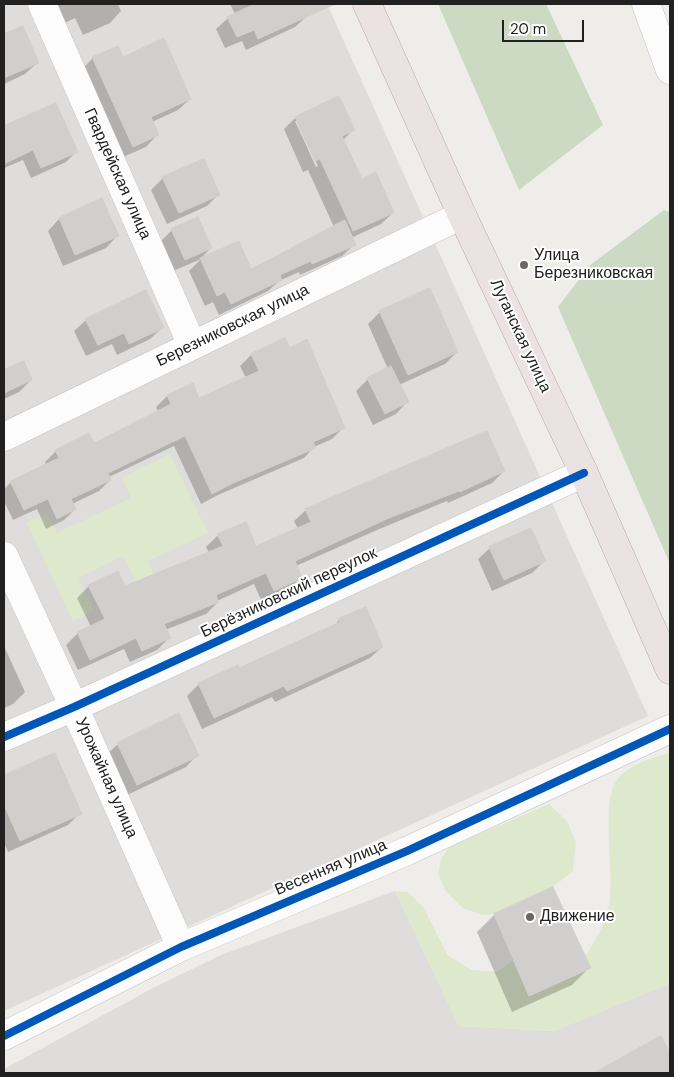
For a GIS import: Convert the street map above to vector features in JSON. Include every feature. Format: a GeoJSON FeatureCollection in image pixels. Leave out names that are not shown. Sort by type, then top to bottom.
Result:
{"type":"FeatureCollection","features":[{"type":"Feature","properties":{"kind":"highway","name":"Луганская улица"},"geometry":{"type":"LineString","coordinates":[[368,4],[462,215],[584,473],[670,670]]}},
{"type":"Feature","properties":{"kind":"street","name":"Гвардейская улица"},"geometry":{"type":"LineString","coordinates":[[42,4],[192,345]]}},
{"type":"Feature","properties":{"kind":"street"},"geometry":{"type":"LineString","coordinates":[[646,4],[670,70]]}},
{"type":"Feature","properties":{"kind":"street","name":"Березниковская улица"},"geometry":{"type":"LineString","coordinates":[[4,437],[462,215]]}},
{"type":"Feature","properties":{"kind":"street","name":"Берёзниковский переулок"},"geometry":{"type":"LineString","coordinates":[[4,736],[74,707],[584,473]]}},
{"type":"Feature","properties":{"kind":"street","name":"Урожайная улица"},"geometry":{"type":"LineString","coordinates":[[4,556],[181,947]]}},
{"type":"Feature","properties":{"kind":"street","name":"Весенняя улица"},"geometry":{"type":"LineString","coordinates":[[4,1036],[181,947],[407,851],[670,729]]}},
{"type":"Feature","properties":{"kind":"shaded area"},"geometry":{"type":"Polygon","coordinates":[[[4,4],[327,4],[648,716],[4,1011],[4,4]]]}},
{"type":"Feature","properties":{"kind":"shaded area"},"geometry":{"type":"Polygon","coordinates":[[[395,891],[459,1026],[554,1031],[670,983],[670,1073],[4,1073],[4,1069],[153,988],[221,955],[395,891]]]}},
{"type":"Feature","properties":{"kind":"green space"},"geometry":{"type":"Polygon","coordinates":[[[438,4],[546,4],[603,125],[519,190],[438,4]]]}},
{"type":"Feature","properties":{"kind":"green space"},"geometry":{"type":"Polygon","coordinates":[[[664,210],[670,212],[670,564],[558,307],[590,265],[664,210]]]}},
{"type":"Feature","properties":{"kind":"green space"},"geometry":{"type":"Polygon","coordinates":[[[170,454],[208,533],[148,561],[154,576],[137,584],[123,556],[78,578],[94,611],[73,621],[26,522],[47,513],[57,533],[131,498],[122,477],[170,454]]]}},
{"type":"Feature","properties":{"kind":"green space"},"geometry":{"type":"Polygon","coordinates":[[[670,753],[670,983],[554,1031],[459,1026],[395,891],[408,892],[423,907],[448,956],[472,970],[496,972],[513,961],[529,996],[590,969],[585,957],[600,932],[609,905],[609,808],[615,783],[632,767],[670,753]]]}},
{"type":"Feature","properties":{"kind":"green space"},"geometry":{"type":"Polygon","coordinates":[[[549,804],[567,821],[576,842],[573,871],[553,887],[494,914],[482,915],[463,908],[445,890],[438,874],[441,860],[449,847],[549,804]]]}},
{"type":"Feature","properties":{"kind":"building"},"geometry":{"type":"Polygon","coordinates":[[[255,4],[335,4],[258,39],[254,30],[237,37],[227,17],[255,4]]]}},
{"type":"Feature","properties":{"kind":"building"},"geometry":{"type":"Polygon","coordinates":[[[23,26],[39,63],[4,78],[4,34],[23,26]]]}},
{"type":"Feature","properties":{"kind":"building"},"geometry":{"type":"Polygon","coordinates":[[[164,38],[191,99],[151,117],[159,135],[133,147],[92,57],[118,46],[123,57],[164,38]]]}},
{"type":"Feature","properties":{"kind":"building"},"geometry":{"type":"Polygon","coordinates":[[[339,96],[355,130],[342,136],[362,179],[376,172],[394,213],[353,231],[320,159],[315,161],[295,117],[339,96]]]}},
{"type":"Feature","properties":{"kind":"building"},"geometry":{"type":"Polygon","coordinates":[[[56,103],[78,152],[41,168],[33,150],[4,164],[4,126],[56,103]]]}},
{"type":"Feature","properties":{"kind":"building"},"geometry":{"type":"Polygon","coordinates":[[[204,159],[220,195],[179,213],[162,177],[204,159]]]}},
{"type":"Feature","properties":{"kind":"building"},"geometry":{"type":"Polygon","coordinates":[[[102,198],[119,236],[75,255],[59,218],[102,198]]]}},
{"type":"Feature","properties":{"kind":"building"},"geometry":{"type":"Polygon","coordinates":[[[198,217],[212,248],[185,260],[171,229],[198,217]]]}},
{"type":"Feature","properties":{"kind":"building"},"geometry":{"type":"Polygon","coordinates":[[[345,220],[356,245],[312,264],[311,261],[280,275],[282,280],[231,304],[225,292],[217,296],[200,258],[239,241],[251,269],[345,220]]]}},
{"type":"Feature","properties":{"kind":"building"},"geometry":{"type":"Polygon","coordinates":[[[430,288],[458,352],[408,375],[379,311],[430,288]]]}},
{"type":"Feature","properties":{"kind":"building"},"geometry":{"type":"Polygon","coordinates":[[[146,290],[164,328],[129,344],[124,333],[98,345],[85,319],[146,290]]]}},
{"type":"Feature","properties":{"kind":"building"},"geometry":{"type":"Polygon","coordinates":[[[285,338],[290,348],[307,339],[345,428],[313,442],[316,448],[212,494],[185,436],[108,473],[111,480],[71,499],[76,509],[57,519],[48,499],[24,510],[10,481],[59,458],[55,450],[89,433],[94,443],[171,404],[167,395],[193,383],[199,398],[259,371],[251,354],[285,338]]]}},
{"type":"Feature","properties":{"kind":"building"},"geometry":{"type":"Polygon","coordinates":[[[24,361],[32,380],[4,393],[4,370],[24,361]]]}},
{"type":"Feature","properties":{"kind":"building"},"geometry":{"type":"Polygon","coordinates":[[[391,366],[409,402],[385,414],[367,378],[391,366]]]}},
{"type":"Feature","properties":{"kind":"building"},"geometry":{"type":"Polygon","coordinates":[[[487,431],[505,471],[460,492],[389,518],[295,561],[302,578],[274,591],[266,573],[216,595],[219,602],[164,624],[171,638],[142,651],[136,638],[90,660],[77,632],[105,619],[88,585],[118,571],[125,586],[223,546],[217,534],[246,522],[256,546],[311,522],[305,509],[487,431]]]}},
{"type":"Feature","properties":{"kind":"building"},"geometry":{"type":"Polygon","coordinates":[[[531,528],[546,561],[504,580],[489,547],[531,528]]]}},
{"type":"Feature","properties":{"kind":"building"},"geometry":{"type":"Polygon","coordinates":[[[366,607],[383,647],[287,691],[284,686],[214,718],[198,683],[238,665],[239,668],[340,622],[338,619],[366,607]]]}},
{"type":"Feature","properties":{"kind":"building"},"geometry":{"type":"Polygon","coordinates":[[[179,713],[199,756],[137,785],[117,743],[179,713]]]}},
{"type":"Feature","properties":{"kind":"building"},"geometry":{"type":"Polygon","coordinates":[[[55,753],[82,814],[20,841],[4,805],[4,775],[55,753]]]}},
{"type":"Feature","properties":{"kind":"building"},"geometry":{"type":"Polygon","coordinates":[[[553,887],[591,968],[529,996],[494,914],[553,887]]]}},
{"type":"Feature","properties":{"kind":"building"},"geometry":{"type":"Polygon","coordinates":[[[661,1036],[670,1053],[670,1073],[594,1073],[661,1036]]]}},
{"type":"Feature","properties":{"kind":"cycle path"},"geometry":{"type":"LineString","coordinates":[[4,737],[74,707],[584,473]]}},
{"type":"Feature","properties":{"kind":"cycle path"},"geometry":{"type":"LineString","coordinates":[[4,1036],[181,947],[407,851],[670,729]]}},
{"type":"Feature","properties":{"kind":"place","name":"Улица Березниковская"},"geometry":{"type":"Point","coordinates":[524,265]}},
{"type":"Feature","properties":{"kind":"place","name":"Движение"},"geometry":{"type":"Point","coordinates":[530,917]}}]}
